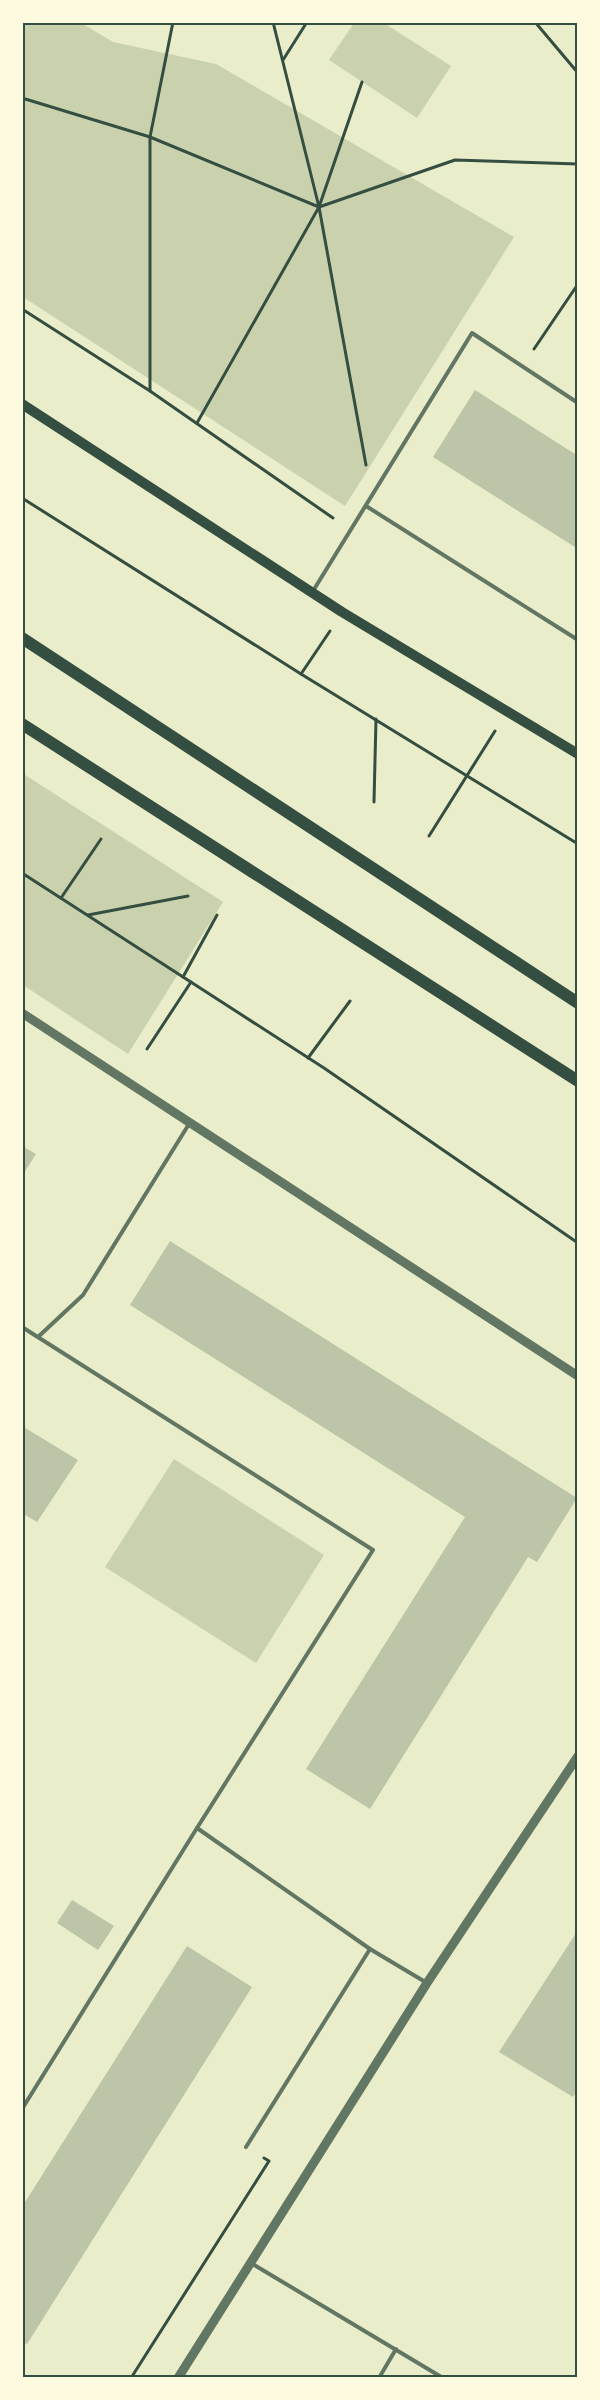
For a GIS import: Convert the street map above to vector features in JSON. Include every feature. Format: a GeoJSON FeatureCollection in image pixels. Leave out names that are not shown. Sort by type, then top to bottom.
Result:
{"type":"FeatureCollection","features":[{"type":"Feature","properties":{"kind":"main road"},"geometry":{"type":"LineString","coordinates":[[22,404],[342,612],[578,754]]}},
{"type":"Feature","properties":{"kind":"main road"},"geometry":{"type":"LineString","coordinates":[[22,638],[578,1003]]}},
{"type":"Feature","properties":{"kind":"main road"},"geometry":{"type":"LineString","coordinates":[[22,724],[578,1081]]}},
{"type":"Feature","properties":{"kind":"street"},"geometry":{"type":"LineString","coordinates":[[22,1012],[578,1376]]}},
{"type":"Feature","properties":{"kind":"street"},"geometry":{"type":"LineString","coordinates":[[178,2378],[427,1983],[578,1756]]}},
{"type":"Feature","properties":{"kind":"lane"},"geometry":{"type":"LineString","coordinates":[[312,593],[472,332],[578,403]]}},
{"type":"Feature","properties":{"kind":"lane"},"geometry":{"type":"LineString","coordinates":[[366,506],[578,640]]}},
{"type":"Feature","properties":{"kind":"lane"},"geometry":{"type":"LineString","coordinates":[[38,1337],[84,1295],[191,1121]]}},
{"type":"Feature","properties":{"kind":"lane"},"geometry":{"type":"LineString","coordinates":[[22,1327],[373,1550],[22,2109]]}},
{"type":"Feature","properties":{"kind":"lane"},"geometry":{"type":"LineString","coordinates":[[197,1828],[370,1949],[427,1983]]}},
{"type":"Feature","properties":{"kind":"lane"},"geometry":{"type":"LineString","coordinates":[[246,2147],[370,1949]]}},
{"type":"Feature","properties":{"kind":"lane"},"geometry":{"type":"LineString","coordinates":[[251,2263],[443,2378]]}},
{"type":"Feature","properties":{"kind":"lane"},"geometry":{"type":"LineString","coordinates":[[379,2378],[396,2349]]}},
{"type":"Feature","properties":{"kind":"path"},"geometry":{"type":"LineString","coordinates":[[150,391],[150,138],[173,22]]}},
{"type":"Feature","properties":{"kind":"path"},"geometry":{"type":"LineString","coordinates":[[274,22],[319,207],[372,495]]}},
{"type":"Feature","properties":{"kind":"path"},"geometry":{"type":"LineString","coordinates":[[283,61],[307,22]]}},
{"type":"Feature","properties":{"kind":"path"},"geometry":{"type":"LineString","coordinates":[[535,22],[578,74]]}},
{"type":"Feature","properties":{"kind":"path"},"geometry":{"type":"LineString","coordinates":[[197,423],[319,207],[362,82]]}},
{"type":"Feature","properties":{"kind":"path"},"geometry":{"type":"LineString","coordinates":[[22,98],[150,138],[319,207],[455,160],[578,164]]}},
{"type":"Feature","properties":{"kind":"path"},"geometry":{"type":"LineString","coordinates":[[523,366],[578,284]]}},
{"type":"Feature","properties":{"kind":"path"},"geometry":{"type":"LineString","coordinates":[[22,309],[150,391],[350,530]]}},
{"type":"Feature","properties":{"kind":"path"},"geometry":{"type":"LineString","coordinates":[[22,498],[301,674],[578,844]]}},
{"type":"Feature","properties":{"kind":"path"},"geometry":{"type":"LineString","coordinates":[[301,674],[342,612]]}},
{"type":"Feature","properties":{"kind":"path"},"geometry":{"type":"LineString","coordinates":[[429,836],[507,711]]}},
{"type":"Feature","properties":{"kind":"path"},"geometry":{"type":"LineString","coordinates":[[374,802],[376,719]]}},
{"type":"Feature","properties":{"kind":"path"},"geometry":{"type":"LineString","coordinates":[[61,898],[101,839]]}},
{"type":"Feature","properties":{"kind":"path"},"geometry":{"type":"LineString","coordinates":[[22,873],[308,1058],[578,1243]]}},
{"type":"Feature","properties":{"kind":"path"},"geometry":{"type":"LineString","coordinates":[[87,915],[188,896]]}},
{"type":"Feature","properties":{"kind":"path"},"geometry":{"type":"LineString","coordinates":[[184,977],[217,915]]}},
{"type":"Feature","properties":{"kind":"path"},"geometry":{"type":"LineString","coordinates":[[147,1049],[191,982]]}},
{"type":"Feature","properties":{"kind":"path"},"geometry":{"type":"LineString","coordinates":[[308,1058],[350,1001]]}},
{"type":"Feature","properties":{"kind":"path"},"geometry":{"type":"LineString","coordinates":[[131,2378],[269,2161],[246,2147]]}},
{"type":"Feature","properties":{"kind":"green space"},"geometry":{"type":"Polygon","coordinates":[[[22,23],[81,23],[113,42],[216,64],[514,237],[345,506],[23,297],[22,23]]]}},
{"type":"Feature","properties":{"kind":"green space"},"geometry":{"type":"Polygon","coordinates":[[[354,23],[384,23],[451,66],[417,118],[329,60],[354,23]]]}},
{"type":"Feature","properties":{"kind":"green space"},"geometry":{"type":"Polygon","coordinates":[[[22,773],[223,902],[128,1054],[23,985],[22,773]]]}},
{"type":"Feature","properties":{"kind":"green space"},"geometry":{"type":"Polygon","coordinates":[[[174,1459],[324,1555],[256,1663],[105,1567],[174,1459]]]}},
{"type":"Feature","properties":{"kind":"building"},"geometry":{"type":"Polygon","coordinates":[[[475,390],[578,456],[578,549],[433,457],[475,390]]]}},
{"type":"Feature","properties":{"kind":"building"},"geometry":{"type":"Polygon","coordinates":[[[22,1146],[36,1154],[22,1176],[22,1146]]]}},
{"type":"Feature","properties":{"kind":"building"},"geometry":{"type":"Polygon","coordinates":[[[170,1241],[577,1498],[537,1562],[528,1557],[370,1809],[306,1769],[465,1517],[130,1305],[170,1241]]]}},
{"type":"Feature","properties":{"kind":"building"},"geometry":{"type":"Polygon","coordinates":[[[22,1426],[78,1460],[37,1522],[22,1513],[22,1426]]]}},
{"type":"Feature","properties":{"kind":"building"},"geometry":{"type":"Polygon","coordinates":[[[72,1900],[114,1926],[98,1950],[57,1923],[72,1900]]]}},
{"type":"Feature","properties":{"kind":"building"},"geometry":{"type":"Polygon","coordinates":[[[578,1930],[578,2089],[573,2097],[499,2052],[578,1930]]]}},
{"type":"Feature","properties":{"kind":"building"},"geometry":{"type":"Polygon","coordinates":[[[187,1946],[252,1987],[27,2344],[22,2342],[22,2207],[187,1946]]]}}]}
